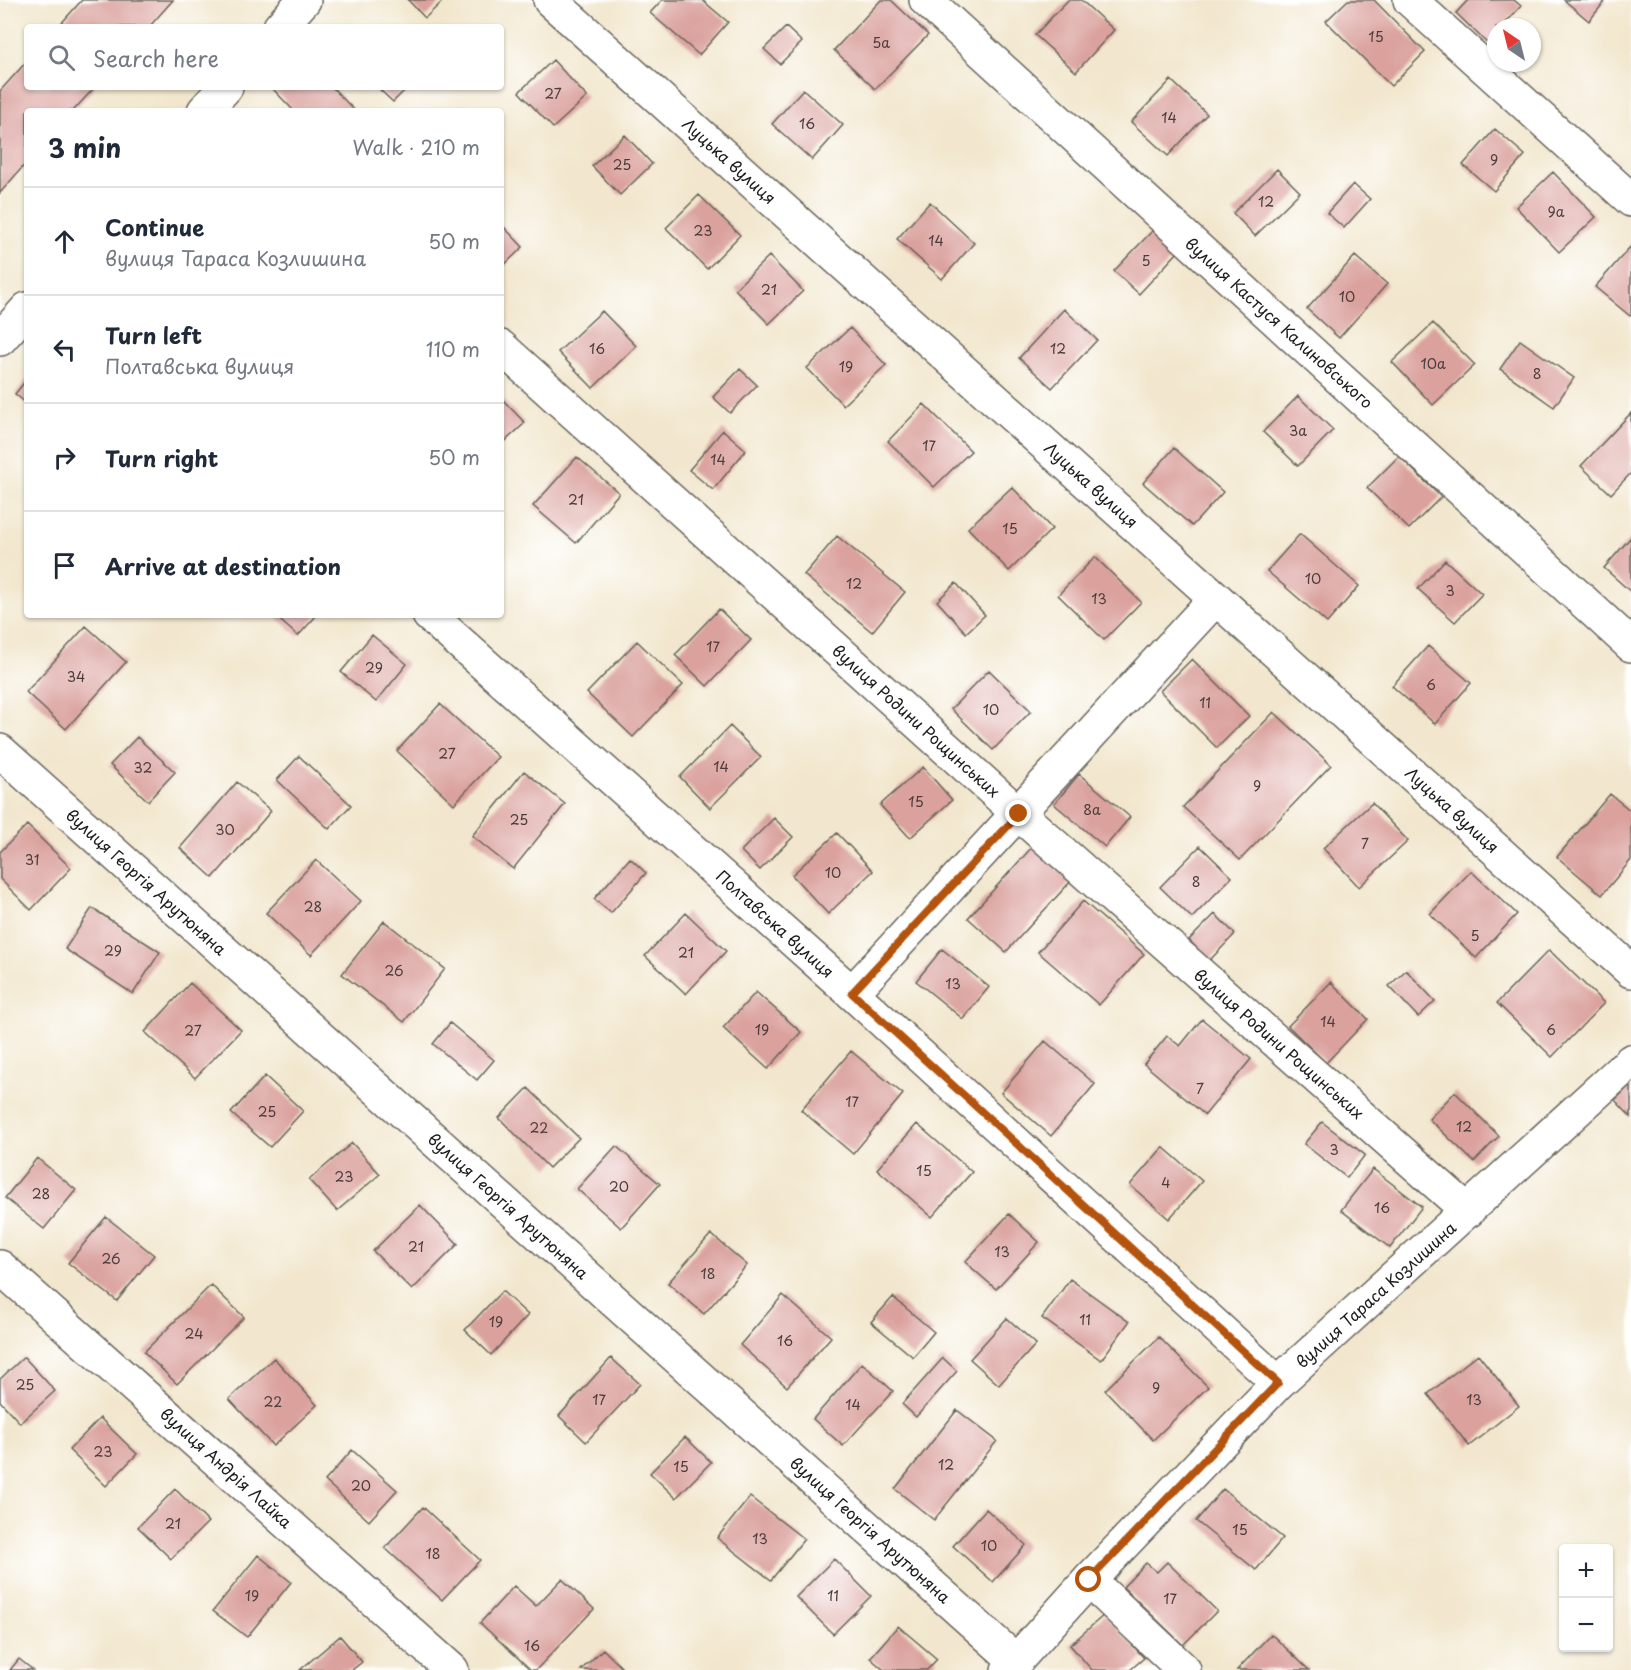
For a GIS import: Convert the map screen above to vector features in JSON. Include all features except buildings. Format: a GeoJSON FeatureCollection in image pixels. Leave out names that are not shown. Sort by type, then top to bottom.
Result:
{"type":"FeatureCollection","features":[{"type":"Feature","properties":{"kind":"street"},"geometry":{"type":"LineString","coordinates":[[282,24],[304,0]]}},
{"type":"Feature","properties":{"kind":"street","name":"Луцька вулиця"},"geometry":{"type":"LineString","coordinates":[[550,0],[1631,970]]}},
{"type":"Feature","properties":{"kind":"street","name":"вулиця Кастуся Калиновського"},"geometry":{"type":"LineString","coordinates":[[926,0],[1631,645]]}},
{"type":"Feature","properties":{"kind":"street"},"geometry":{"type":"LineString","coordinates":[[1410,0],[1631,200]]}},
{"type":"Feature","properties":{"kind":"street"},"geometry":{"type":"LineString","coordinates":[[0,339],[24,312]]}},
{"type":"Feature","properties":{"kind":"street","name":"вулиця Родини Рощинських"},"geometry":{"type":"LineString","coordinates":[[504,350],[1019,814],[1468,1211]]}},
{"type":"Feature","properties":{"kind":"street"},"geometry":{"type":"LineString","coordinates":[[852,993],[1216,598]]}},
{"type":"Feature","properties":{"kind":"street","name":"Полтавська вулиця"},"geometry":{"type":"LineString","coordinates":[[432,618],[852,993],[1278,1383]]}},
{"type":"Feature","properties":{"kind":"street","name":"вулиця Георгія Арутюняна"},"geometry":{"type":"LineString","coordinates":[[0,751],[1012,1665]]}},
{"type":"Feature","properties":{"kind":"street","name":"вулиця Тараса Козлишина"},"geometry":{"type":"LineString","coordinates":[[1012,1665],[1089,1580],[1278,1383],[1631,1061]]}},
{"type":"Feature","properties":{"kind":"street","name":"вулиця Андрія Лайка"},"geometry":{"type":"LineString","coordinates":[[0,1267],[452,1670]]}},
{"type":"Feature","properties":{"kind":"street"},"geometry":{"type":"LineString","coordinates":[[1089,1580],[1184,1670]]}},
{"type":"Feature","properties":{"kind":"route"},"geometry":{"type":"LineString","coordinates":[[1019,814],[852,993],[1278,1383],[1089,1580]]}}]}
